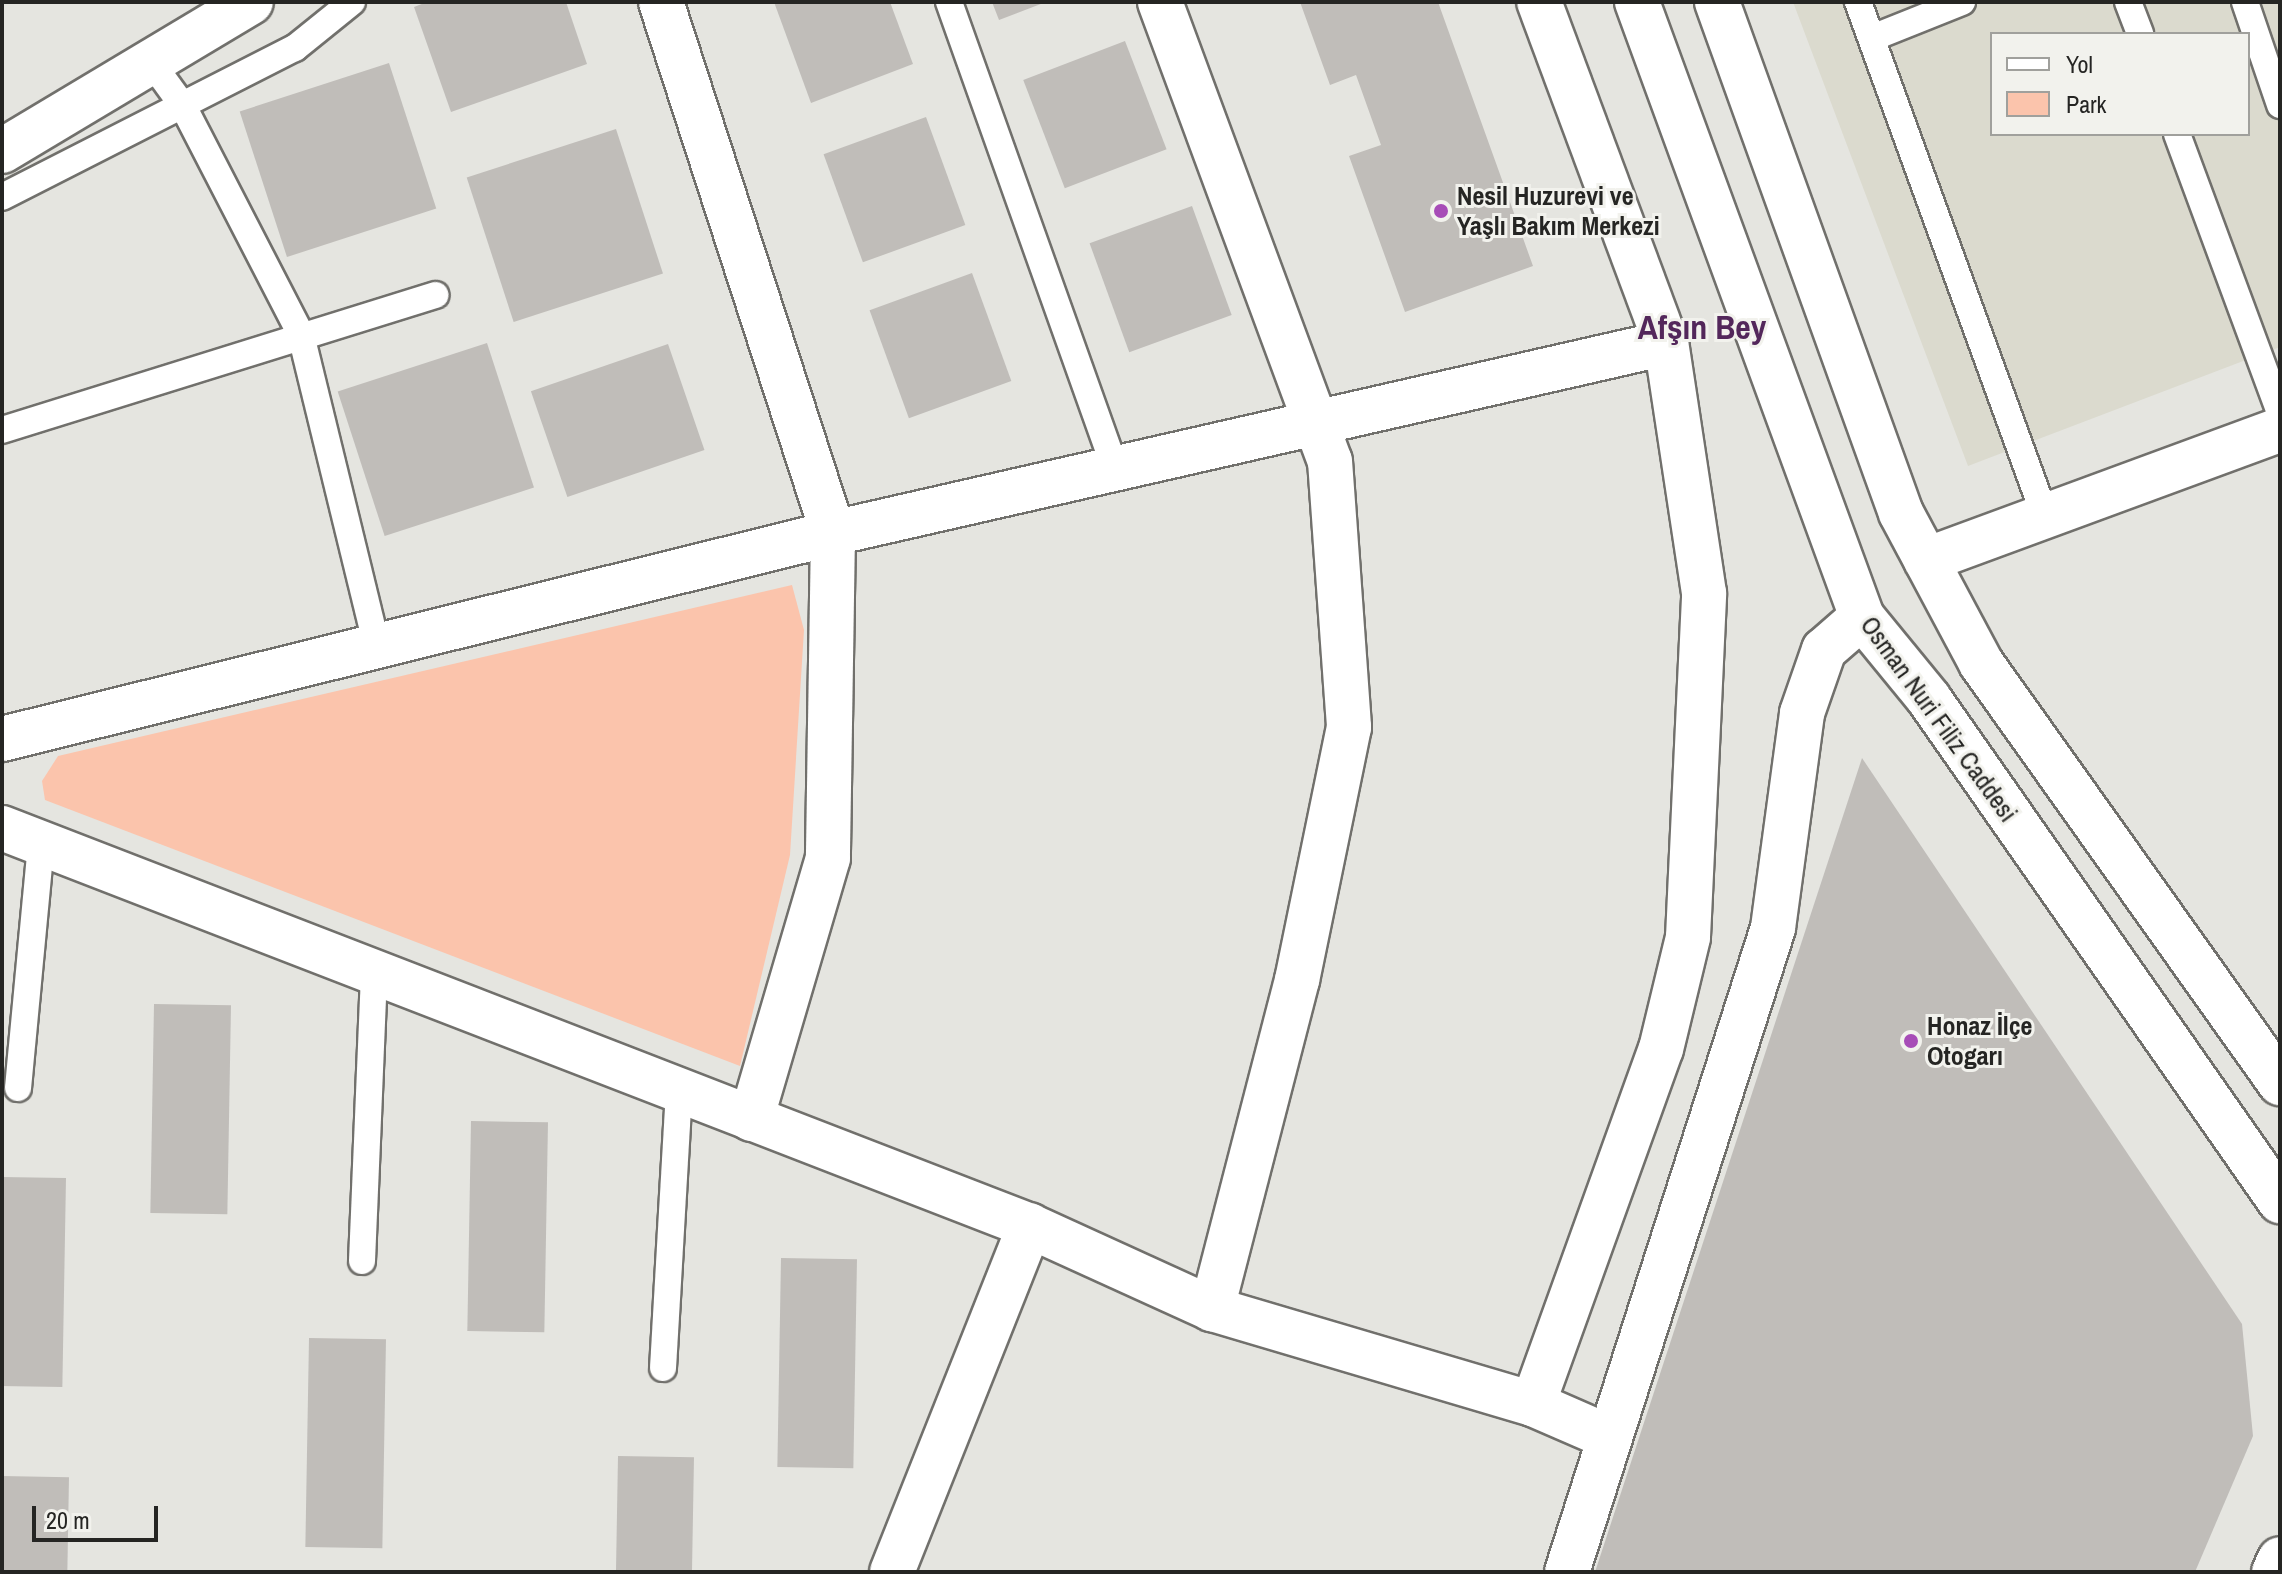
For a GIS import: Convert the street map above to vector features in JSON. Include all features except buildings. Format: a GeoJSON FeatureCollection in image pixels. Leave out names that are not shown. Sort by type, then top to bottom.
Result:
{"type":"FeatureCollection","features":[{"type":"Feature","properties":{"kind":"street"},"geometry":{"type":"LineString","coordinates":[[2,151],[251,2]]}},
{"type":"Feature","properties":{"kind":"street"},"geometry":{"type":"LineString","coordinates":[[661,2],[833,533],[828,858],[751,1119]]}},
{"type":"Feature","properties":{"kind":"street"},"geometry":{"type":"LineString","coordinates":[[1160,2],[1330,461],[1349,727],[1297,980],[1212,1309]]}},
{"type":"Feature","properties":{"kind":"street"},"geometry":{"type":"LineString","coordinates":[[1533,1404],[1661,1049],[1688,937],[1704,593],[1666,343],[1539,2]]}},
{"type":"Feature","properties":{"kind":"street","name":"Osman Nuri Filiz Caddesi"},"geometry":{"type":"LineString","coordinates":[[1637,2],[1862,617],[1929,699],[2280,1201]]}},
{"type":"Feature","properties":{"kind":"street"},"geometry":{"type":"LineString","coordinates":[[1717,2],[1901,513],[1981,663],[2280,1083]]}},
{"type":"Feature","properties":{"kind":"street"},"geometry":{"type":"LineString","coordinates":[[2,739],[833,533],[1317,427],[1666,343]]}},
{"type":"Feature","properties":{"kind":"street"},"geometry":{"type":"LineString","coordinates":[[1926,560],[2280,430]]}},
{"type":"Feature","properties":{"kind":"street"},"geometry":{"type":"LineString","coordinates":[[1567,1572],[1773,928],[1802,713],[1824,650],[1862,617]]}},
{"type":"Feature","properties":{"kind":"street"},"geometry":{"type":"LineString","coordinates":[[21,835],[1030,1226],[1212,1309],[1533,1404],[1609,1437]]}},
{"type":"Feature","properties":{"kind":"street"},"geometry":{"type":"LineString","coordinates":[[892,1572],[1030,1226]]}},
{"type":"Feature","properties":{"kind":"street"},"geometry":{"type":"LineString","coordinates":[[2274,1572],[2280,1559]]}},
{"type":"Feature","properties":{"kind":"lane"},"geometry":{"type":"LineString","coordinates":[[2,197],[295,48],[352,2]]}},
{"type":"Feature","properties":{"kind":"lane"},"geometry":{"type":"LineString","coordinates":[[949,2],[1116,472]]}},
{"type":"Feature","properties":{"kind":"lane"},"geometry":{"type":"LineString","coordinates":[[1858,2],[2045,516]]}},
{"type":"Feature","properties":{"kind":"lane"},"geometry":{"type":"LineString","coordinates":[[1872,38],[1962,2]]}},
{"type":"Feature","properties":{"kind":"lane"},"geometry":{"type":"LineString","coordinates":[[2128,2],[2139,32]]}},
{"type":"Feature","properties":{"kind":"lane"},"geometry":{"type":"LineString","coordinates":[[2245,2],[2280,105]]}},
{"type":"Feature","properties":{"kind":"lane"},"geometry":{"type":"LineString","coordinates":[[151,62],[183,106],[301,335],[377,646]]}},
{"type":"Feature","properties":{"kind":"lane"},"geometry":{"type":"LineString","coordinates":[[2178,136],[2280,412]]}},
{"type":"Feature","properties":{"kind":"lane"},"geometry":{"type":"LineString","coordinates":[[2,430],[435,295]]}},
{"type":"Feature","properties":{"kind":"lane"},"geometry":{"type":"LineString","coordinates":[[18,1088],[21,835]]}},
{"type":"Feature","properties":{"kind":"lane"},"geometry":{"type":"LineString","coordinates":[[362,1261],[374,972]]}},
{"type":"Feature","properties":{"kind":"lane"},"geometry":{"type":"LineString","coordinates":[[663,1368],[679,1090]]}},
{"type":"Feature","properties":{"kind":"shaded area"},"geometry":{"type":"Polygon","coordinates":[[[1793,2],[2280,2],[2280,347],[1968,466],[1793,2]]]}},
{"type":"Feature","properties":{"kind":"green space"},"geometry":{"type":"Polygon","coordinates":[[[792,585],[804,630],[790,855],[740,1066],[45,800],[42,781],[58,756],[792,585]]]}},
{"type":"Feature","properties":{"kind":"place","name":"Nesil Huzurevi ve Yaşlı Bakım Merkezi"},"geometry":{"type":"Point","coordinates":[1441,211]}},
{"type":"Feature","properties":{"kind":"place","name":"Honaz İlçe Otogarı"},"geometry":{"type":"Point","coordinates":[1911,1041]}},
{"type":"Feature","properties":{"kind":"district","name":"Afşın Bey"},"geometry":{"type":"Point","coordinates":[1702,328]}}]}
